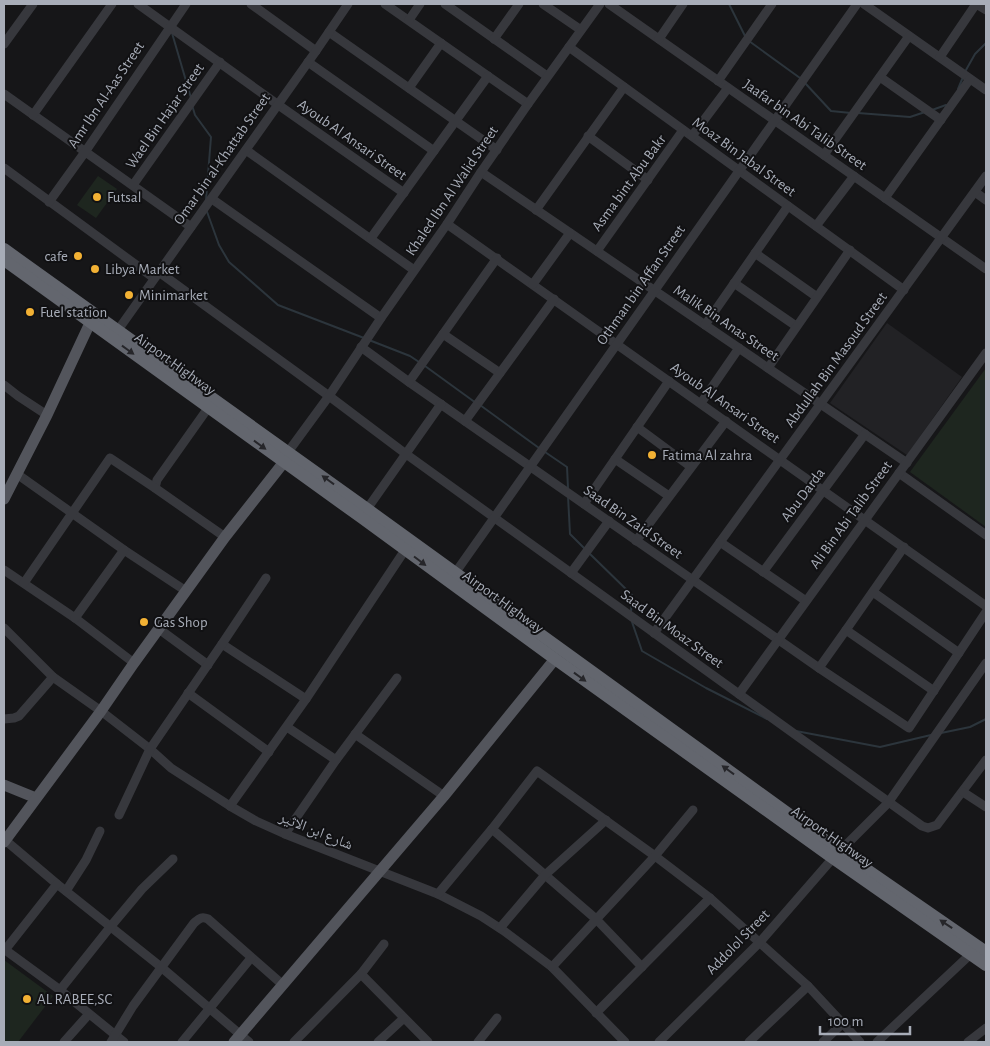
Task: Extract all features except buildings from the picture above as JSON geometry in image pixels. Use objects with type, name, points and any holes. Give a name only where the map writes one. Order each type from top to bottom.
[{"type":"highway","name":"Airport Highway","points":[[4,249],[287,457],[405,550],[452,577],[836,855]]},
{"type":"highway","name":"Airport Highway","points":[[4,260],[90,323],[109,328],[208,408],[367,509],[555,659],[836,855],[978,951],[986,965]]},
{"type":"main road","points":[[4,499],[47,415],[90,323]]},
{"type":"main road","points":[[4,841],[225,537],[287,457]]},
{"type":"main road","points":[[241,1040],[283,985],[444,796],[555,659]]},
{"type":"main road","points":[[4,785],[33,801]]},
{"type":"main road","points":[[4,794],[33,801]]},
{"type":"street","points":[[4,44],[33,4]]},
{"type":"street","points":[[33,115],[112,4]]},
{"type":"street","name":"Ayoub Al Ansari Street","points":[[138,4],[404,193]]},
{"type":"street","name":"Amr Ibn Al-Aas Street","points":[[49,202],[186,4]]},
{"type":"street","points":[[251,4],[316,51]]},
{"type":"street","points":[[262,12],[268,4]]},
{"type":"street","name":"Omar bin al-Khattab Street","points":[[109,328],[157,275],[348,4]]},
{"type":"street","points":[[385,4],[528,104]]},
{"type":"street","points":[[409,20],[420,4]]},
{"type":"street","points":[[445,4],[547,76]]},
{"type":"street","points":[[494,39],[519,4]]},
{"type":"street","points":[[543,4],[581,30]]},
{"type":"street","name":"Khaled Ibn Al Walid Street","points":[[287,457],[547,76],[600,4]]},
{"type":"street","name":"Jaafar bin Abi Talib Street","points":[[609,4],[986,269]]},
{"type":"street","points":[[660,40],[683,4]]},
{"type":"street","points":[[718,81],[772,4]]},
{"type":"street","name":"Othman bin Affan Street","points":[[452,577],[856,4]]},
{"type":"street","points":[[864,4],[986,90]]},
{"type":"street","points":[[940,57],[976,4],[986,10]]},
{"type":"street","points":[[329,32],[497,150]]},
{"type":"street","points":[[824,155],[909,36]]},
{"type":"street","points":[[409,88],[441,43]]},
{"type":"street","name":"Moaz Bin Jabal Street","points":[[568,47],[904,290]]},
{"type":"street","name":"Wael Bin Hajar Street","points":[[132,186],[220,62]]},
{"type":"street","points":[[308,62],[434,151]]},
{"type":"street","points":[[371,238],[488,76]]},
{"type":"street","points":[[880,77],[941,120]]},
{"type":"street","points":[[886,198],[970,79]]},
{"type":"street","points":[[536,210],[624,87]]},
{"type":"street","points":[[692,136],[728,88]]},
{"type":"street","points":[[4,94],[191,227]]},
{"type":"street","name":"Asma bint Abu Bakr","points":[[597,251],[684,130]]},
{"type":"street","points":[[588,136],[648,180]]},
{"type":"street","points":[[246,150],[414,270]]},
{"type":"street","name":"Saad Bin Moaz Street","points":[[4,168],[49,202],[157,275],[329,396],[406,454],[922,826],[928,828],[937,825],[963,792]]},
{"type":"street","name":"Malik Bin Anas Street","points":[[481,172],[907,463]]},
{"type":"street","points":[[816,226],[854,176]]},
{"type":"street","name":"Abdullah Bin Masoud Street","points":[[654,633],[986,176]]},
{"type":"street","points":[[975,192],[986,200]]},
{"type":"street","points":[[212,198],[381,318]]},
{"type":"street","points":[[705,325],[788,206]]},
{"type":"street","name":"Ayoub Al Ansari Street","points":[[447,224],[986,606]]},
{"type":"street","points":[[533,284],[570,232]]},
{"type":"street","points":[[768,368],[850,250]]},
{"type":"street","points":[[755,253],[817,297]]},
{"type":"street","points":[[409,382],[497,258]]},
{"type":"street","points":[[734,283],[796,326]]},
{"type":"street","points":[[465,421],[554,299]]},
{"type":"street","points":[[443,334],[500,373]]},
{"type":"street","name":"Saad Bin Zaid Street","points":[[361,347],[778,640],[909,728],[934,691]]},
{"type":"street","points":[[701,403],[739,348]]},
{"type":"street","name":"Ali Bin Abi Talib Street","points":[[739,694],[986,353]]},
{"type":"street","points":[[584,504],[669,381]]},
{"type":"street","points":[[4,384],[18,396],[47,415]]},
{"type":"street","points":[[367,509],[441,404]]},
{"type":"street","points":[[155,488],[157,480],[208,408]]},
{"type":"street","points":[[636,541],[726,421]]},
{"type":"street","points":[[637,427],[691,467]]},
{"type":"street","name":"Abu Darda","points":[[763,572],[865,434]]},
{"type":"street","points":[[24,583],[110,458],[225,537]]},
{"type":"street","points":[[615,459],[669,496]]},
{"type":"street","points":[[899,473],[986,536]]},
{"type":"street","points":[[17,474],[186,592]]},
{"type":"street","points":[[571,573],[609,522]]},
{"type":"street","points":[[720,542],[806,601]]},
{"type":"street","points":[[819,668],[904,547]]},
{"type":"street","points":[[75,618],[124,550]]},
{"type":"street","points":[[230,806],[287,727],[405,550]]},
{"type":"street","points":[[4,570],[75,618],[134,663]]},
{"type":"street","points":[[119,815],[150,749],[266,578]]},
{"type":"street","points":[[873,592],[959,654]]},
{"type":"street","points":[[846,630],[934,691],[986,612]]},
{"type":"street","name":"شارع ابن الاثير","points":[[4,628],[53,677],[150,749],[172,768],[230,806],[256,821],[285,834],[438,894],[500,928],[552,967],[625,1042]]},
{"type":"street","points":[[158,629],[208,665]]},
{"type":"street","points":[[222,644],[306,699]]},
{"type":"street","name":"Addolol Street","points":[[659,1042],[760,942],[836,855],[888,803],[986,663]]},
{"type":"street","points":[[4,719],[19,716],[53,677]]},
{"type":"street","points":[[285,834],[336,760],[397,678]]},
{"type":"street","points":[[188,693],[269,752]]},
{"type":"street","points":[[287,727],[336,760]]},
{"type":"street","points":[[355,734],[444,796]]},
{"type":"street","points":[[986,760],[963,792],[986,807]]},
{"type":"street","points":[[438,894],[537,771],[710,898],[808,986],[860,1042]]},
{"type":"street","points":[[552,967],[655,856],[693,810]]},
{"type":"street","points":[[500,928],[545,875],[606,820]]},
{"type":"street","points":[[492,829],[596,919],[642,967]]},
{"type":"street","points":[[66,891],[86,860],[100,831]]},
{"type":"street","points":[[4,841],[210,1008],[241,1040]]},
{"type":"street","points":[[60,990],[110,926],[142,889],[172,859]]},
{"type":"street","points":[[57,884],[4,949],[60,990],[89,1014],[113,1039],[124,1042]]},
{"type":"street","points":[[596,1013],[710,898]]},
{"type":"street","points":[[113,1039],[133,1006],[161,967],[194,923],[200,918],[208,919],[283,985]]},
{"type":"street","points":[[294,1042],[361,974],[384,944]]},
{"type":"street","points":[[877,1042],[978,951]]},
{"type":"street","points":[[182,1042],[251,958]]},
{"type":"street","points":[[361,974],[428,1042]]},
{"type":"street","points":[[749,1042],[808,986]]},
{"type":"street","points":[[64,1042],[89,1014]]},
{"type":"street","points":[[378,1042],[404,1018]]},
{"type":"street","points":[[478,1042],[497,1018]]},
{"type":"street","points":[[823,1042],[843,1023]]},
{"type":"street","points":[[968,1042],[986,1028]]},
{"type":"shaded area","name":"Futsal","points":[[98,176],[117,189],[96,218],[77,205]]},
{"type":"shaded area","points":[[887,323],[962,377],[907,455],[830,403]]},
{"type":"shaded area","points":[[986,368],[986,527],[910,472]]},
{"type":"shaded area","name":"AL RABEE,SC","points":[[4,960],[53,996],[18,1042],[4,1042]]},
{"type":"waterway","points":[[729,4],[745,36]]},
{"type":"waterway","points":[[172,33],[191,98]]},
{"type":"waterway","points":[[749,41],[800,78]]},
{"type":"waterway","points":[[966,70],[975,54],[986,43]]},
{"type":"waterway","points":[[958,89],[963,77]]},
{"type":"waterway","points":[[805,83],[831,111],[851,113]]},
{"type":"waterway","points":[[192,105],[195,115],[211,137],[206,200]]},
{"type":"waterway","points":[[932,110],[946,105]]},
{"type":"waterway","points":[[858,113],[910,117],[925,112]]},
{"type":"waterway","points":[[206,209],[219,245],[229,262],[278,305],[364,338]]},
{"type":"waterway","points":[[369,340],[410,356],[419,362]]},
{"type":"waterway","points":[[425,366],[476,403]]},
{"type":"waterway","points":[[480,405],[539,448]]},
{"type":"waterway","points":[[545,452],[567,467],[568,488]]},
{"type":"waterway","points":[[568,496],[570,534],[585,549]]},
{"type":"waterway","points":[[589,553],[632,595],[631,612]]},
{"type":"waterway","points":[[632,622],[642,651],[706,688],[767,719]]},
{"type":"waterway","points":[[941,733],[970,727],[986,719]]},
{"type":"waterway","points":[[796,731],[880,747],[931,735]]},
{"type":"place","name":"Futsal","points":[[97,197]]},
{"type":"place","name":"cafe","points":[[78,256]]},
{"type":"place","name":"Libya Market","points":[[95,269]]},
{"type":"place","name":"Minimarket","points":[[129,295]]},
{"type":"place","name":"Fuel station","points":[[30,312]]},
{"type":"place","name":"Fatima Al zahra","points":[[652,455]]},
{"type":"place","name":"Gas Shop","points":[[144,622]]},
{"type":"place","name":"AL RABEE,SC","points":[[27,999]]}]
